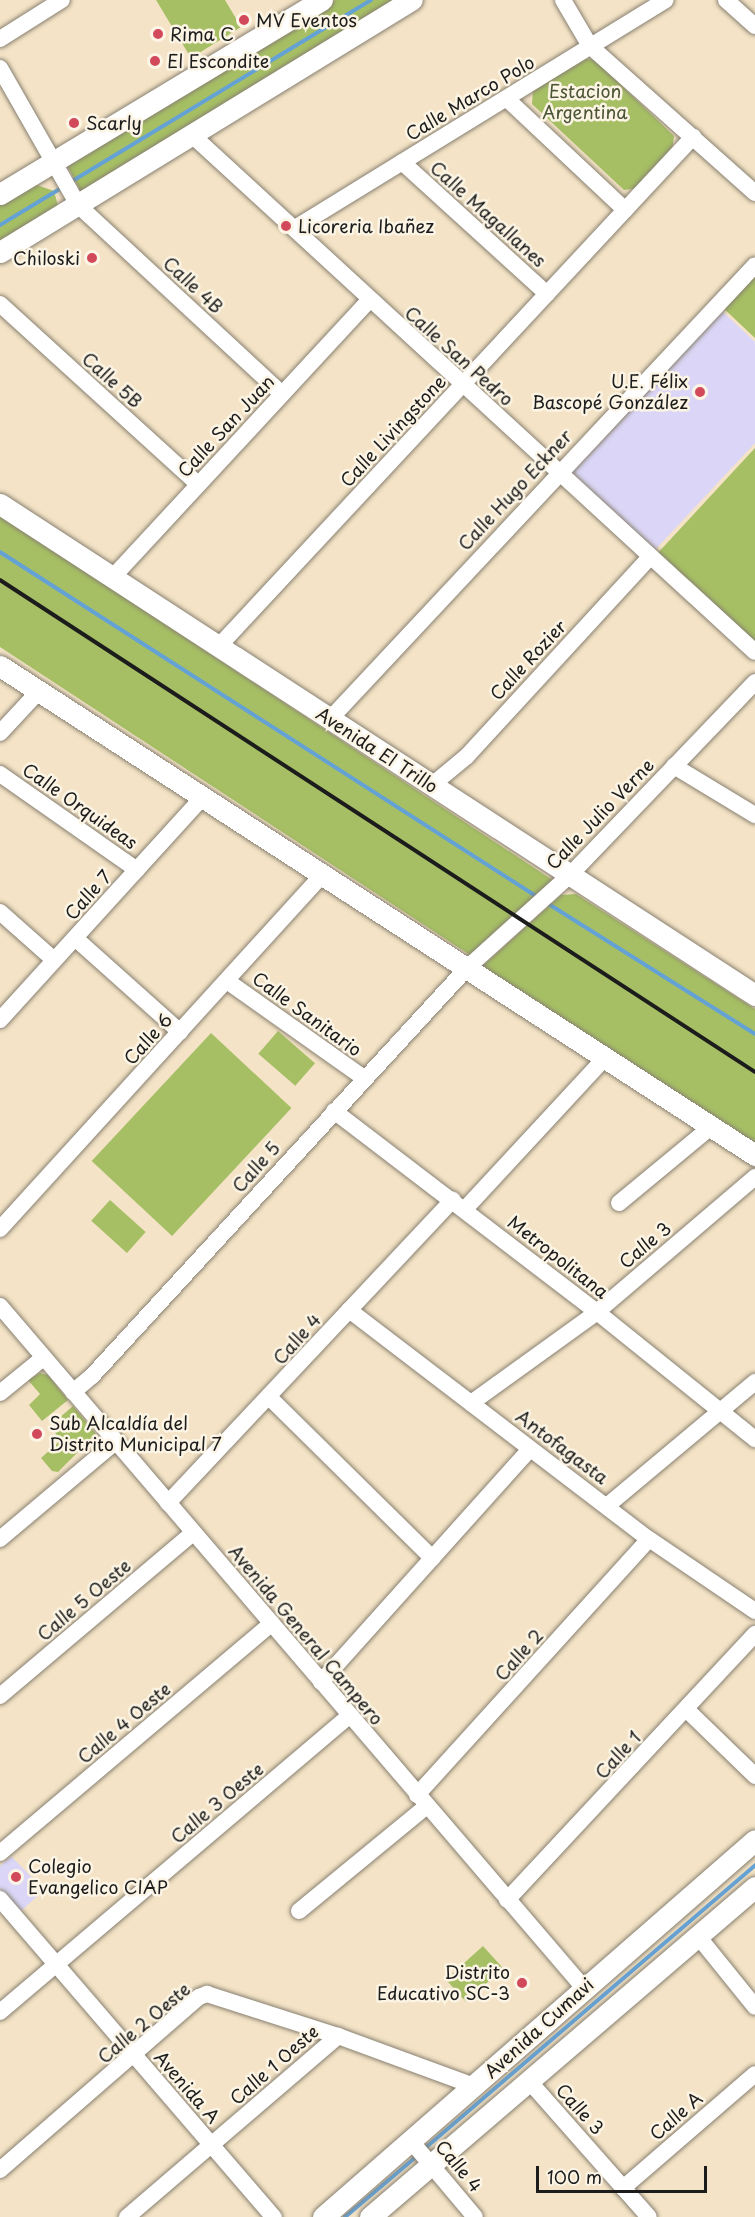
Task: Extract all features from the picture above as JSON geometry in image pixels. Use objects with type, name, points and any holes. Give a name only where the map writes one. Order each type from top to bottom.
[{"type":"main road","points":[[0,194],[57,168],[322,0]]},
{"type":"main road","points":[[0,252],[76,200],[192,135],[412,0]]},
{"type":"main road","name":"Avenida El Trillo","points":[[0,504],[755,995]]},
{"type":"main road","points":[[0,666],[755,1155]]},
{"type":"main road","name":"Avenida Cumavi","points":[[323,2217],[529,2081],[697,1935],[739,1883],[755,1840]]},
{"type":"main road","name":"Avenida Cumavi","points":[[370,2217],[474,2086],[584,1988],[739,1883]]},
{"type":"street","points":[[0,39],[62,0]]},
{"type":"street","points":[[562,0],[590,46],[755,193]]},
{"type":"street","name":"Calle Marco Polo","points":[[295,228],[666,0]]},
{"type":"street","points":[[726,0],[755,26]]},
{"type":"street","name":"Calle 4B","points":[[0,68],[76,200],[282,394]]},
{"type":"street","points":[[507,99],[625,210]]},
{"type":"street","name":"Calle San Pedro","points":[[192,135],[649,558],[755,652]]},
{"type":"street","name":"Calle Livingstone","points":[[219,646],[693,138]]},
{"type":"street","name":"Calle Magallanes","points":[[402,162],[547,294]]},
{"type":"street","name":"Calle Hugo Eckner","points":[[331,718],[558,472],[755,265]]},
{"type":"street","name":"Calle San Juan","points":[[112,578],[369,300]]},
{"type":"street","name":"Calle 5B","points":[[0,304],[198,484]]},
{"type":"street","name":"Calle Rozier","points":[[432,785],[467,756],[649,558]]},
{"type":"street","name":"Calle Julio Verne","points":[[467,968],[569,876],[755,682]]},
{"type":"street","points":[[0,733],[39,691]]},
{"type":"street","points":[[674,766],[755,815]]},
{"type":"street","name":"Calle Orquideas","points":[[0,774],[137,870]]},
{"type":"street","name":"Calle 7","points":[[0,1020],[204,796]]},
{"type":"street","name":"Calle 6","points":[[0,1229],[323,874]]},
{"type":"street","points":[[0,912],[54,960]]},
{"type":"street","points":[[75,938],[180,1032]]},
{"type":"street","name":"Calle 5","points":[[73,1392],[92,1376],[467,968]]},
{"type":"street","name":"Calle Sanitario","points":[[227,981],[364,1078]]},
{"type":"street","name":"Calle 4","points":[[168,1503],[270,1398],[349,1310],[459,1205],[605,1058]]},
{"type":"street","name":"Metropolitana","points":[[334,1111],[597,1311],[755,1439]]},
{"type":"street","points":[[619,1203],[712,1126]]},
{"type":"street","name":"Calle 3","points":[[471,1403],[597,1311],[755,1178]]},
{"type":"street","name":"Avenida General Campero","points":[[0,1306],[114,1443],[273,1623],[349,1716],[584,1988]]},
{"type":"street","name":"Antofagasta","points":[[349,1310],[530,1449],[608,1505],[649,1539],[754,1608]]},
{"type":"street","points":[[0,1393],[43,1358]]},
{"type":"street","points":[[608,1505],[755,1382]]},
{"type":"street","points":[[270,1398],[432,1558]]},
{"type":"street","points":[[0,1539],[114,1443]]},
{"type":"street","points":[[321,1682],[530,1449]]},
{"type":"street","name":"Calle 5 Oeste","points":[[0,1696],[193,1533]]},
{"type":"street","name":"Calle 2","points":[[299,1911],[422,1801],[649,1539]]},
{"type":"street","name":"Calle 4 Oeste","points":[[0,1853],[273,1623]]},
{"type":"street","name":"Calle 1","points":[[507,1900],[687,1710],[755,1634]]},
{"type":"street","points":[[687,1710],[755,1776]]},
{"type":"street","name":"Calle 3 Oeste","points":[[0,2012],[349,1716]]},
{"type":"street","name":"Avenida A","points":[[0,1899],[274,2217]]},
{"type":"street","points":[[697,1935],[755,2007]]},
{"type":"street","name":"Calle 2 Oeste","points":[[0,2170],[134,2056],[199,1997],[207,1994],[338,2036],[474,2086]]},
{"type":"street","name":"Calle 1 Oeste","points":[[127,2217],[338,2036]]},
{"type":"street","name":"Calle A","points":[[624,2188],[755,2074]]},
{"type":"street","name":"Calle 3","points":[[529,2081],[649,2217]]},
{"type":"street","name":"Calle 4","points":[[422,2153],[475,2217]]},
{"type":"shaded area","name":"U.E. Félix Bascopé González","points":[[721,310],[755,342],[755,443],[654,551],[570,473]]},
{"type":"shaded area","name":"Colegio Evangelico CIAP","points":[[11,1856],[44,1890],[21,1911],[0,1889],[0,1866]]},
{"type":"green space","points":[[156,0],[225,0],[241,27],[191,58]]},
{"type":"green space","points":[[335,0],[402,0],[83,196],[68,167],[73,159]]},
{"type":"green space","name":"Estacion Argentina","points":[[586,59],[595,60],[674,136],[672,151],[638,188],[624,190],[532,104],[533,90]]},
{"type":"green space","points":[[31,183],[54,191],[58,206],[0,242],[0,201]]},
{"type":"green space","points":[[755,268],[755,338],[719,304]]},
{"type":"green space","points":[[755,448],[755,647],[656,555]]},
{"type":"green space","points":[[0,515],[554,881],[470,955],[0,647]]},
{"type":"green space","points":[[576,894],[755,1009],[755,1151],[479,969],[561,895]]},
{"type":"green space","points":[[278,1031],[315,1063],[295,1086],[258,1054]]},
{"type":"green space","points":[[211,1033],[291,1108],[172,1236],[92,1161]]},
{"type":"green space","points":[[110,1200],[146,1232],[127,1253],[91,1221]]},
{"type":"green space","points":[[40,1373],[48,1375],[68,1400],[42,1421],[29,1405],[40,1394],[28,1380]]},
{"type":"green space","points":[[73,1406],[96,1434],[58,1472],[52,1471],[41,1458],[60,1441],[51,1425]]},
{"type":"green space","points":[[483,1946],[503,1968],[466,2002],[446,1979]]},
{"type":"waterway","points":[[69,183],[371,0]]},
{"type":"waterway","points":[[0,225],[63,187]]},
{"type":"waterway","points":[[0,552],[539,898]]},
{"type":"waterway","points":[[547,903],[755,1034]]},
{"type":"waterway","points":[[423,2150],[755,1865]]},
{"type":"waterway","points":[[345,2217],[418,2155]]},
{"type":"railway","points":[[0,580],[755,1072]]},
{"type":"place","name":"MV Eventos","points":[[244,20]]},
{"type":"place","name":"Rima C","points":[[158,34]]},
{"type":"place","name":"El Escondite","points":[[155,61]]},
{"type":"place","name":"Scarly","points":[[74,123]]},
{"type":"place","name":"Licoreria Ibañez","points":[[286,226]]},
{"type":"place","name":"Chiloski","points":[[92,258]]},
{"type":"place","name":"U.E. Félix Bascopé González","points":[[700,392]]},
{"type":"place","name":"Sub Alcaldía del Distrito Municipal 7","points":[[37,1434]]},
{"type":"place","name":"Colegio Evangelico CIAP","points":[[16,1877]]},
{"type":"place","name":"Distrito Educativo SC-3","points":[[522,1983]]}]
